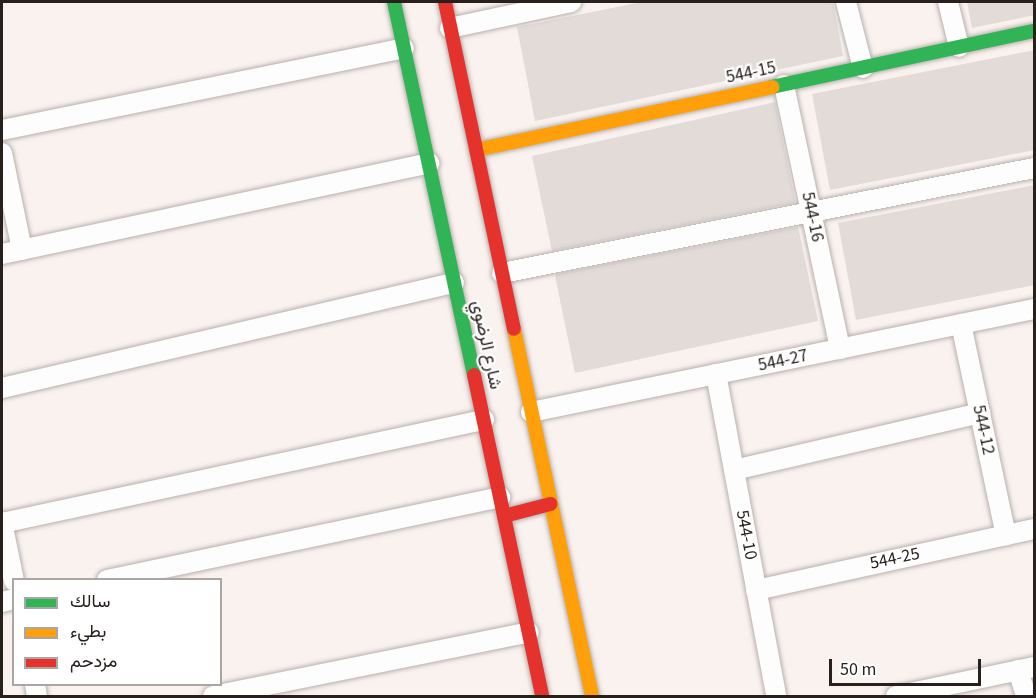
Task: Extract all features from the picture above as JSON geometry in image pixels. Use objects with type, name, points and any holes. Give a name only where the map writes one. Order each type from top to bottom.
[{"type":"street","name":"شارع الرضوي","points":[[394,2],[542,696]]},
{"type":"street","name":"شارع الرضوي","points":[[444,2],[592,696]]},
{"type":"street","points":[[450,28],[571,2]]},
{"type":"street","points":[[846,2],[863,68]]},
{"type":"street","points":[[948,2],[959,47]]},
{"type":"street","name":"544-15","points":[[476,150],[1035,31]]},
{"type":"street","points":[[2,130],[404,48]]},
{"type":"street","name":"544-16","points":[[784,85],[840,349]]},
{"type":"street","points":[[2,153],[22,250]]},
{"type":"street","points":[[2,254],[429,163]]},
{"type":"street","points":[[502,273],[1035,168]]},
{"type":"street","points":[[2,388],[454,283]]},
{"type":"street","name":"544-27","points":[[531,412],[1035,309]]},
{"type":"street","name":"544-12","points":[[961,324],[1006,535]]},
{"type":"street","name":"544-10","points":[[716,374],[776,696]]},
{"type":"street","points":[[734,470],[980,413]]},
{"type":"street","points":[[13,578],[2,522],[484,420]]},
{"type":"street","points":[[112,578],[502,507],[550,504]]},
{"type":"street","name":"544-25","points":[[756,590],[1035,529]]},
{"type":"street","points":[[213,696],[529,632]]},
{"type":"street","points":[[896,696],[1026,668],[1026,696]]},
{"type":"building","points":[[642,2],[833,2],[843,56],[535,121],[517,27]]},
{"type":"building","points":[[967,2],[1035,2],[1035,15],[972,28]]},
{"type":"building","points":[[1035,50],[1035,150],[830,190],[812,94]]},
{"type":"building","points":[[775,102],[794,203],[552,251],[532,156]]},
{"type":"building","points":[[1035,185],[1035,285],[856,320],[838,223]]},
{"type":"building","points":[[798,227],[818,321],[575,373],[555,276],[557,274]]},
{"type":"traffic: fast","points":[[394,2],[474,375]]},
{"type":"traffic: fast","points":[[772,87],[1034,31]]},
{"type":"traffic: slow","points":[[476,150],[772,87]]},
{"type":"traffic: slow","points":[[514,329],[592,696]]},
{"type":"traffic: jam","points":[[445,2],[514,329]]},
{"type":"traffic: jam","points":[[474,375],[542,696]]},
{"type":"traffic: jam","points":[[504,516],[550,504]]}]
